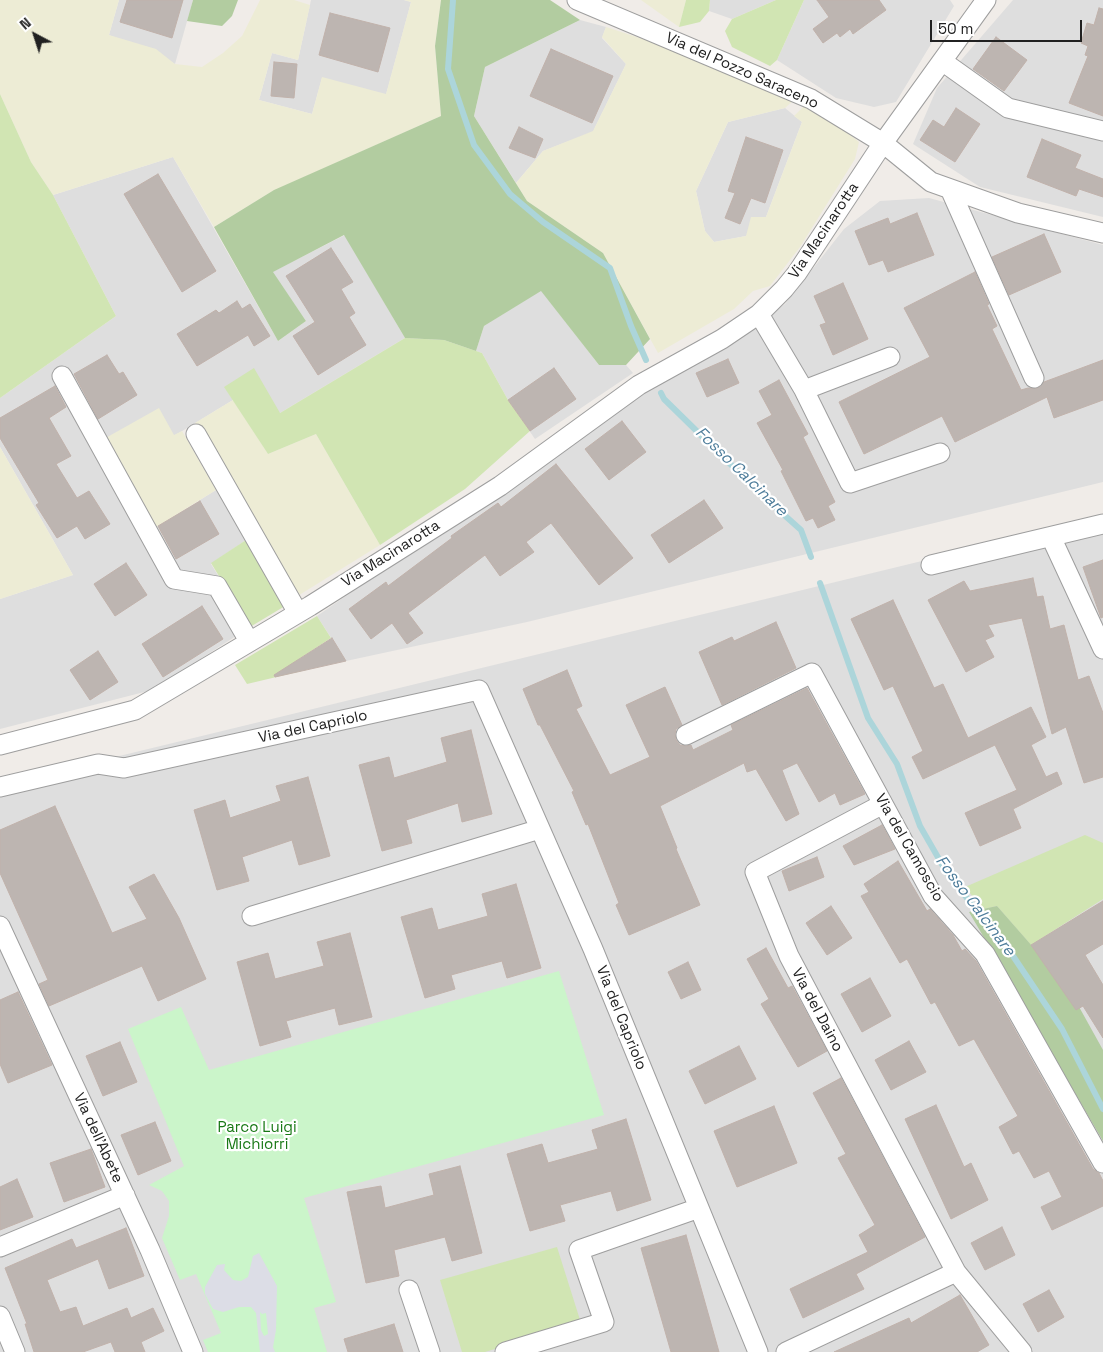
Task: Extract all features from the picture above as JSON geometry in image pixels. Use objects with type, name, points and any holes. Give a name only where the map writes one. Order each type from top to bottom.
[{"type":"street","name":"Via del Pozzo Saraceno","points":[[577,0],[811,99],[883,143],[931,182],[1018,213],[1103,233]]},
{"type":"street","name":"Via Macinarotta","points":[[0,745],[135,710],[298,613],[500,486],[639,385],[722,339],[759,314],[797,273],[883,143],[986,0]]},
{"type":"street","points":[[942,61],[1008,108],[1103,131]]},
{"type":"street","points":[[950,189],[1034,378]]},
{"type":"street","points":[[759,314],[804,390],[850,483],[940,453]]},
{"type":"street","points":[[804,390],[890,357]]},
{"type":"street","points":[[62,376],[174,579],[217,586],[249,641]]},
{"type":"street","points":[[196,434],[298,613]]},
{"type":"street","points":[[931,565],[1103,524]]},
{"type":"street","points":[[1052,537],[1103,649]]},
{"type":"street","name":"Via del Camoscio","points":[[686,735],[812,673],[933,896],[985,954],[1103,1163]]},
{"type":"street","name":"Via del Capriolo","points":[[0,787],[98,764],[124,768],[479,690],[593,949],[758,1352]]},
{"type":"street","name":"Via del Daino","points":[[883,804],[755,872],[788,956],[956,1272],[1022,1352]]},
{"type":"street","points":[[252,916],[540,829]]},
{"type":"street","name":"Via dell'Abete","points":[[0,926],[125,1195],[193,1352]]},
{"type":"street","points":[[0,1247],[125,1195]]},
{"type":"street","points":[[506,1352],[604,1322],[579,1250],[699,1208]]},
{"type":"street","points":[[786,1352],[956,1272]]},
{"type":"street","points":[[409,1290],[430,1352]]},
{"type":"street","points":[[0,1316],[15,1352]]},
{"type":"shaded area","points":[[119,0],[193,0],[175,64],[109,35]]},
{"type":"shaded area","points":[[311,0],[404,0],[411,2],[386,95],[322,78],[312,114],[259,100],[272,53],[298,60]]},
{"type":"shaded area","points":[[710,0],[776,0],[732,19],[709,11]]},
{"type":"shaded area","points":[[804,0],[950,0],[954,6],[896,102],[874,107],[836,98],[777,60]]},
{"type":"shaded area","points":[[1013,0],[1103,0],[1103,217],[980,187],[913,144],[937,88]]},
{"type":"shaded area","points":[[580,20],[606,27],[602,38],[626,64],[593,132],[543,151],[516,183],[474,116],[485,67]]},
{"type":"shaded area","points":[[785,108],[802,122],[766,217],[746,236],[714,242],[705,231],[696,191],[728,122]]},
{"type":"shaded area","points":[[173,157],[278,341],[306,321],[272,272],[345,235],[405,338],[280,413],[225,387],[233,400],[174,436],[153,529],[216,490],[246,540],[211,564],[250,627],[152,690],[0,729],[0,599],[73,575],[0,447],[0,398],[116,316],[53,195]]},
{"type":"shaded area","points":[[929,198],[1103,245],[1103,482],[527,622],[346,661],[317,616],[624,403],[744,333],[785,304],[844,229],[880,201]]},
{"type":"shaded area","points":[[541,290],[599,365],[626,365],[633,373],[535,439],[508,400],[482,353],[476,351],[484,326]]},
{"type":"shaded area","points":[[1103,517],[1103,1352],[0,1352],[0,785]]},
{"type":"shaded area","points":[[259,1253],[277,1286],[276,1330],[273,1347],[275,1352],[260,1352],[256,1313],[251,1307],[239,1307],[223,1312],[213,1309],[205,1294],[205,1287],[217,1265],[225,1264],[224,1270],[233,1280],[241,1281],[248,1277],[253,1256]],"holes":[[[260,1312],[262,1314],[266,1313],[268,1334],[264,1336],[261,1330]]]},
{"type":"green space","points":[[0,0],[119,0],[109,35],[156,49],[175,64],[202,67],[223,53],[242,36],[260,0],[294,0],[310,5],[298,60],[272,53],[259,100],[312,114],[322,77],[386,94],[411,2],[404,0],[441,0],[435,46],[441,116],[271,192],[214,227],[173,157],[53,195],[31,162],[0,94]]},
{"type":"green space","points":[[193,0],[238,0],[232,16],[222,26],[187,21]]},
{"type":"green space","points":[[441,0],[550,0],[580,20],[485,67],[474,116],[527,201],[603,253],[650,339],[626,365],[599,365],[541,291],[484,326],[476,351],[444,340],[405,338],[344,235],[273,272],[306,321],[278,341],[214,227],[274,190],[441,116],[435,46]]},
{"type":"green space","points":[[641,0],[686,0],[679,27]]},
{"type":"green space","points":[[686,0],[710,0],[709,11],[700,22],[679,27]]},
{"type":"green space","points":[[776,0],[804,0],[777,60],[770,66],[732,47],[725,31],[732,19]]},
{"type":"green space","points":[[606,27],[689,54],[795,99],[785,108],[728,122],[696,191],[705,231],[714,242],[746,236],[751,217],[766,217],[802,122],[794,116],[811,99],[828,117],[859,142],[855,159],[800,247],[770,286],[753,291],[734,309],[658,353],[603,253],[527,201],[516,183],[543,151],[593,131],[626,64],[602,37]]},
{"type":"green space","points":[[0,94],[31,162],[53,195],[116,316],[0,398]]},
{"type":"green space","points":[[405,338],[444,340],[482,353],[508,400],[530,431],[465,489],[380,545],[316,434],[268,454],[224,387],[254,368],[280,413]]},
{"type":"green space","points":[[233,400],[268,454],[316,434],[380,545],[296,597],[195,423]]},
{"type":"green space","points":[[159,408],[174,435],[182,431],[216,490],[153,529],[102,440]]},
{"type":"green space","points":[[0,447],[73,575],[0,599]]},
{"type":"green space","points":[[246,540],[285,606],[250,627],[211,563]]},
{"type":"green space","points":[[317,616],[331,638],[299,659],[306,670],[247,684],[235,665]]},
{"type":"green space","points":[[1085,835],[1103,843],[1103,899],[1031,945],[997,906],[983,909],[965,887]]},
{"type":"green space","points":[[997,906],[1068,987],[1103,1050],[1103,1141],[969,912]]},
{"type":"green space","name":"Parco Luigi Michiorri","points":[[559,971],[604,1115],[304,1198],[336,1302],[314,1308],[327,1352],[208,1352],[203,1340],[221,1333],[196,1274],[180,1280],[162,1238],[169,1216],[169,1201],[162,1191],[149,1185],[184,1166],[128,1029],[181,1007],[209,1070]]},
{"type":"green space","points":[[557,1247],[581,1323],[485,1352],[462,1352],[440,1280]]},
{"type":"building","points":[[127,0],[183,0],[172,38],[120,22]]},
{"type":"building","points":[[817,0],[879,0],[886,10],[853,34],[850,29],[840,37],[837,33],[823,43],[813,29],[829,17]]},
{"type":"building","points":[[1099,8],[1103,9],[1103,116],[1069,103],[1088,56],[1085,55],[1088,46],[1081,43],[1087,23],[1094,25]]},
{"type":"building","points":[[330,13],[390,28],[378,72],[319,55]]},
{"type":"building","points":[[996,37],[1027,60],[1004,91],[973,69]]},
{"type":"building","points":[[551,49],[613,76],[592,123],[530,96]]},
{"type":"building","points":[[274,62],[297,64],[294,98],[271,96]]},
{"type":"building","points":[[956,108],[980,124],[955,162],[920,140],[933,120],[944,127]]},
{"type":"building","points":[[519,127],[543,139],[535,158],[509,148]]},
{"type":"building","points":[[746,137],[783,150],[765,203],[751,198],[740,224],[725,218],[735,193],[728,191]]},
{"type":"building","points":[[1042,139],[1081,155],[1075,168],[1103,179],[1103,197],[1079,189],[1076,196],[1027,177]]},
{"type":"building","points":[[158,174],[216,271],[182,292],[124,194]]},
{"type":"building","points":[[917,213],[934,255],[888,272],[883,260],[869,265],[855,231],[888,218],[890,224]]},
{"type":"building","points":[[1044,234],[1061,272],[1009,295],[992,257]]},
{"type":"building","points":[[331,248],[353,282],[341,289],[355,313],[349,317],[366,345],[318,375],[293,336],[315,322],[286,276]]},
{"type":"building","points":[[975,272],[997,326],[992,329],[1021,390],[1038,388],[1044,382],[1103,360],[1103,400],[1054,418],[1047,397],[955,442],[942,416],[864,454],[839,402],[930,357],[904,308]]},
{"type":"building","points":[[843,283],[868,339],[833,355],[820,325],[826,323],[814,296]]},
{"type":"building","points":[[237,301],[242,309],[250,304],[270,336],[254,346],[248,335],[197,366],[177,334],[216,310],[219,313]]},
{"type":"building","points":[[107,355],[119,374],[123,372],[137,395],[98,419],[74,374]]},
{"type":"building","points":[[728,359],[739,383],[707,397],[696,373]]},
{"type":"building","points":[[554,368],[576,399],[530,431],[508,400]]},
{"type":"building","points":[[779,380],[808,434],[803,437],[835,502],[828,506],[835,520],[818,528],[813,518],[806,521],[781,471],[783,470],[757,423],[772,415],[759,391]]},
{"type":"building","points":[[55,386],[66,407],[49,418],[71,456],[56,464],[77,498],[89,491],[110,524],[85,539],[77,526],[57,538],[36,505],[39,503],[0,438],[0,418]]},
{"type":"building","points":[[622,421],[646,452],[609,480],[585,449]]},
{"type":"building","points":[[556,464],[633,558],[599,585],[551,523],[526,542],[534,552],[500,576],[485,555],[408,613],[423,633],[407,644],[392,623],[371,639],[349,609],[386,582],[388,586],[452,538],[451,536],[498,503],[501,507]]},
{"type":"building","points":[[704,500],[723,528],[669,563],[651,535]]},
{"type":"building","points":[[200,501],[219,534],[176,559],[158,526]]},
{"type":"building","points":[[1103,560],[1103,617],[1101,618],[1083,567]]},
{"type":"building","points":[[126,563],[147,595],[115,616],[94,584]]},
{"type":"building","points":[[1033,578],[1037,597],[1043,596],[1050,629],[1064,625],[1078,680],[1089,676],[1103,713],[1103,777],[1084,783],[1066,727],[1052,734],[1022,618],[988,625],[994,636],[985,640],[994,657],[966,672],[928,600],[964,581],[970,591]]},
{"type":"building","points":[[893,600],[934,688],[943,684],[968,738],[1031,707],[1046,737],[1031,745],[1046,777],[1057,772],[1062,784],[1013,809],[1021,828],[980,846],[965,813],[1017,790],[995,745],[923,779],[912,757],[923,751],[893,686],[884,690],[851,619]]},
{"type":"building","points":[[202,606],[223,639],[163,677],[142,644]]},
{"type":"building","points":[[776,622],[796,668],[722,705],[699,652],[732,637],[734,641]]},
{"type":"building","points":[[332,638],[346,661],[275,677],[274,675]]},
{"type":"building","points":[[98,651],[118,682],[90,700],[70,670]]},
{"type":"building","points":[[567,670],[582,706],[576,709],[610,775],[650,757],[626,705],[665,687],[682,725],[676,729],[676,740],[680,745],[691,745],[693,750],[733,730],[731,725],[807,688],[865,794],[840,805],[835,793],[819,802],[797,763],[782,770],[799,814],[786,821],[756,769],[747,772],[744,763],[660,806],[700,905],[629,935],[616,905],[619,903],[588,824],[586,825],[572,792],[574,791],[540,725],[538,725],[523,689]]},
{"type":"building","points":[[471,730],[492,814],[462,822],[458,803],[406,820],[412,843],[382,851],[359,765],[389,757],[394,778],[447,762],[441,738]]},
{"type":"building","points":[[308,777],[330,856],[299,865],[292,840],[242,857],[249,881],[217,890],[194,810],[225,800],[230,818],[281,801],[276,786]]},
{"type":"building","points":[[55,806],[112,933],[147,919],[129,887],[154,874],[179,918],[206,979],[158,1001],[142,966],[49,1006],[39,984],[48,980],[0,873],[0,830]]},
{"type":"building","points":[[882,825],[895,849],[854,865],[843,846]]},
{"type":"building","points":[[817,857],[824,877],[789,891],[782,871]]},
{"type":"building","points":[[898,861],[927,911],[930,909],[953,935],[962,951],[965,949],[976,961],[1093,1169],[1099,1173],[1103,1181],[1103,1206],[1052,1230],[1041,1207],[1062,1197],[1049,1171],[1034,1178],[1019,1151],[1013,1154],[999,1127],[1018,1116],[974,1039],[959,1046],[935,1002],[931,1004],[907,959],[900,963],[861,896],[869,892],[864,884]]},
{"type":"building","points":[[516,884],[541,968],[507,978],[502,961],[451,975],[455,989],[425,998],[401,917],[432,908],[438,930],[488,916],[482,894]]},
{"type":"building","points":[[1103,901],[1103,944],[1085,955],[1103,985],[1103,1038],[1083,1006],[1076,1010],[1031,945]]},
{"type":"building","points":[[831,906],[852,938],[827,955],[806,923]]},
{"type":"building","points":[[350,933],[372,1017],[339,1025],[335,1008],[286,1021],[291,1037],[260,1046],[237,962],[268,953],[275,979],[324,966],[317,942]]},
{"type":"building","points":[[766,948],[788,988],[792,986],[827,1051],[798,1067],[761,1004],[769,999],[747,959]]},
{"type":"building","points":[[688,962],[701,990],[681,999],[668,972]]},
{"type":"building","points":[[870,978],[891,1016],[862,1032],[841,994]]},
{"type":"building","points":[[18,992],[52,1065],[8,1083],[0,1064],[0,1000]]},
{"type":"building","points":[[909,1041],[926,1072],[891,1090],[875,1060]]},
{"type":"building","points":[[120,1042],[137,1082],[103,1096],[86,1056]]},
{"type":"building","points":[[739,1046],[756,1079],[705,1104],[689,1071]]},
{"type":"building","points":[[841,1078],[925,1237],[856,1274],[864,1289],[803,1318],[790,1289],[868,1252],[859,1235],[875,1225],[838,1158],[846,1154],[813,1093]]},
{"type":"building","points":[[936,1105],[964,1167],[971,1163],[988,1200],[951,1219],[905,1119]]},
{"type":"building","points":[[774,1106],[797,1163],[737,1187],[714,1131]]},
{"type":"building","points":[[626,1119],[651,1200],[617,1211],[611,1191],[560,1205],[565,1221],[530,1231],[507,1154],[542,1144],[548,1163],[598,1149],[592,1130]]},
{"type":"building","points":[[155,1122],[171,1161],[138,1175],[121,1135]]},
{"type":"building","points":[[91,1149],[105,1187],[64,1202],[50,1163]]},
{"type":"building","points":[[460,1166],[482,1253],[452,1261],[445,1237],[394,1250],[399,1276],[366,1283],[347,1192],[381,1186],[385,1208],[434,1195],[429,1174]]},
{"type":"building","points":[[17,1179],[33,1217],[0,1230],[0,1187]]},
{"type":"building","points":[[1002,1227],[1015,1255],[985,1270],[971,1243]]},
{"type":"building","points":[[126,1228],[144,1276],[109,1289],[98,1259],[47,1280],[60,1312],[76,1307],[83,1326],[127,1308],[131,1318],[153,1308],[164,1331],[141,1342],[145,1352],[115,1352],[111,1342],[83,1352],[34,1352],[25,1324],[27,1324],[5,1268],[72,1239],[76,1248]]},
{"type":"building","points":[[686,1235],[719,1352],[671,1352],[641,1248]]},
{"type":"building","points":[[1049,1290],[1064,1317],[1038,1332],[1023,1304]]},
{"type":"building","points":[[960,1295],[989,1345],[977,1352],[834,1352],[909,1318],[911,1323]]},
{"type":"building","points":[[394,1324],[403,1352],[348,1352],[344,1339]]},
{"type":"waterway","name":"Fosso Calcinare","points":[[453,0],[448,69],[474,145],[510,194],[543,222],[610,268],[631,326],[646,360]]},
{"type":"waterway","name":"Fosso Calcinare","points":[[661,393],[664,399],[763,496],[801,530],[811,557]]},
{"type":"waterway","name":"Fosso Calcinare","points":[[820,583],[868,718],[897,764],[920,826],[947,873],[1013,956],[1062,1029],[1103,1109]]}]
